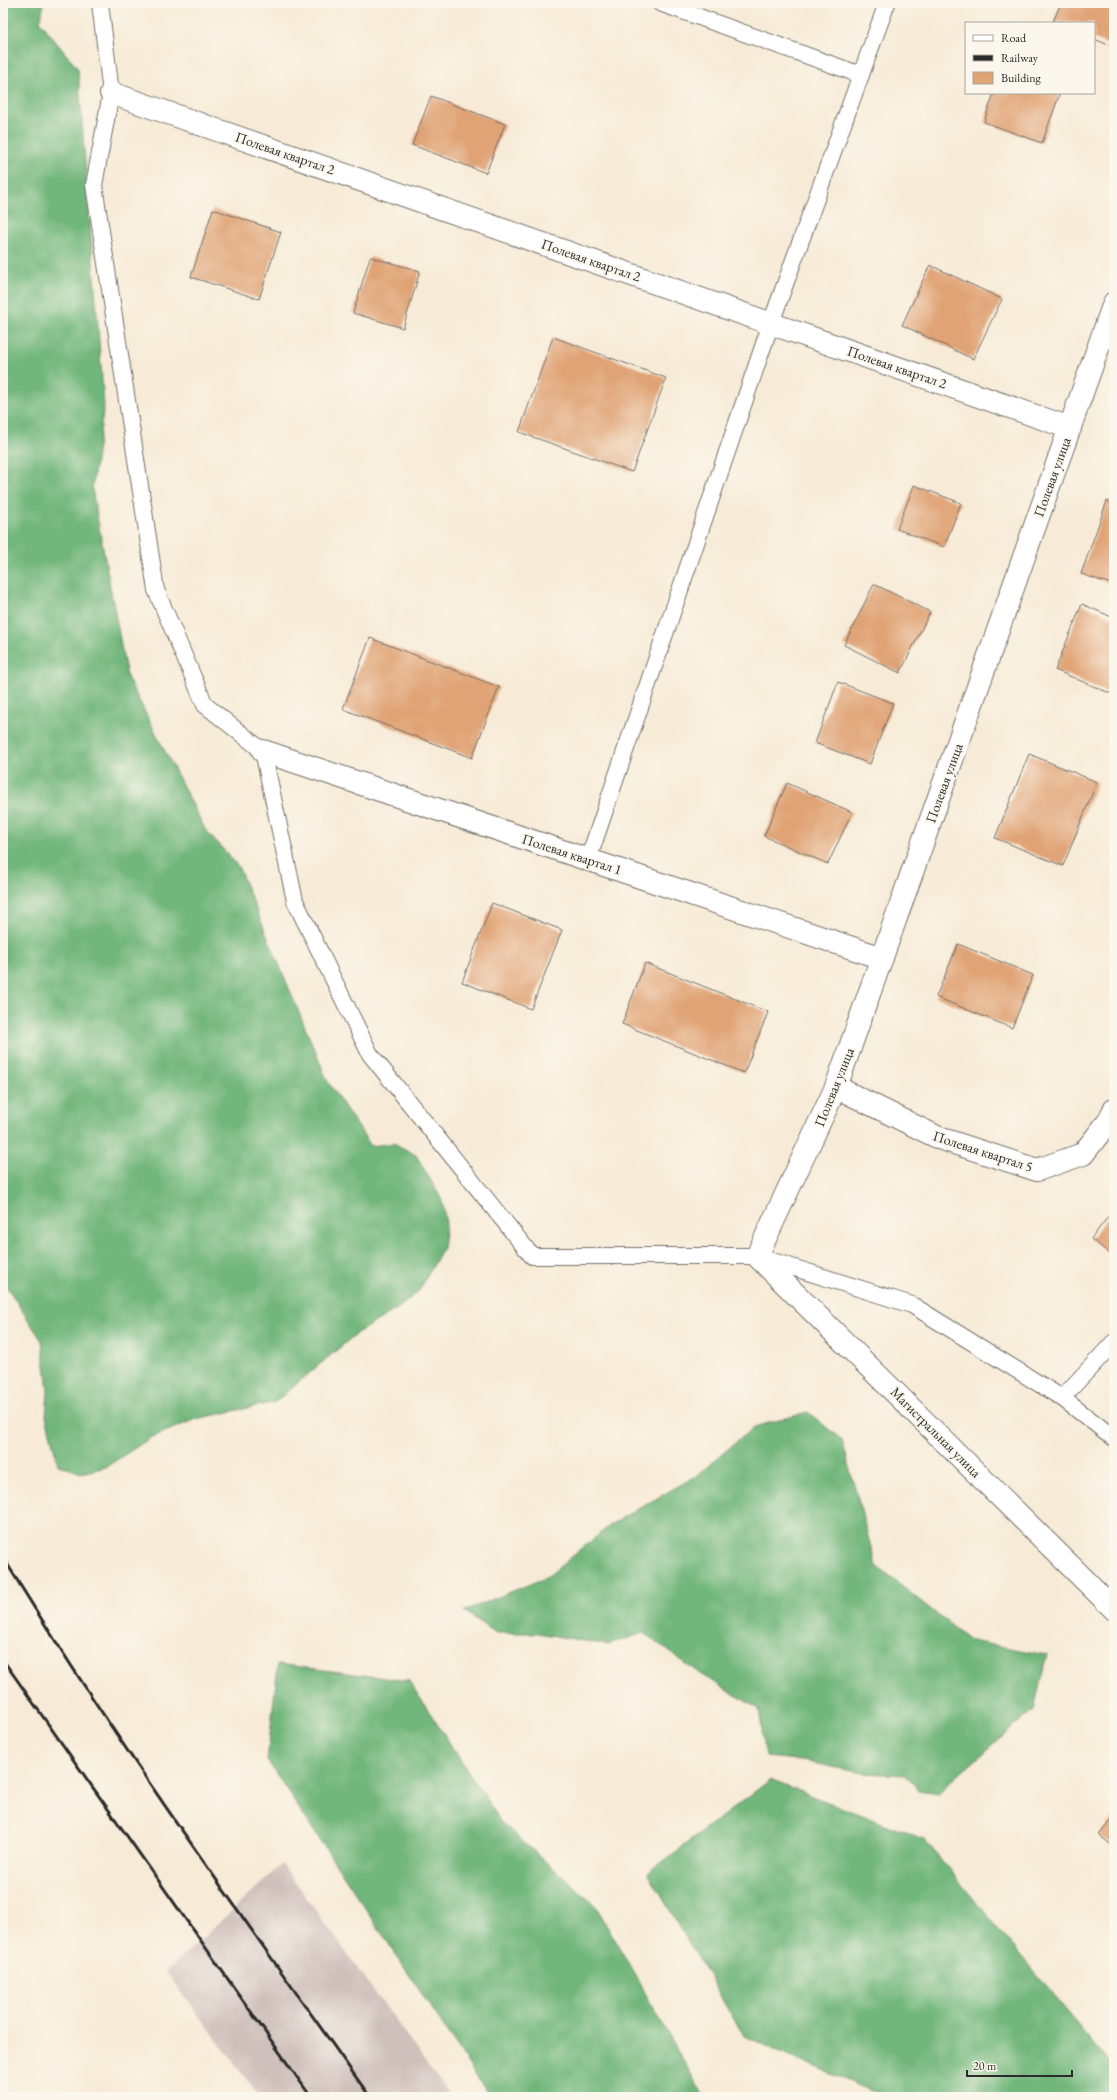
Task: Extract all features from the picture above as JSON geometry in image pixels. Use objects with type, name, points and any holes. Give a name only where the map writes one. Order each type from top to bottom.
[{"type":"street","name":"Полевая квартал 2","points":[[112,92],[1070,428]]},
{"type":"street","name":"Полевая улица","points":[[757,1256],[836,1087],[1114,303]]},
{"type":"street","name":"Полевая квартал 1","points":[[263,751],[882,958]]},
{"type":"street","name":"Полевая квартал 5","points":[[836,1087],[939,1138],[1037,1170],[1083,1154],[1108,1122],[1114,1110]]},
{"type":"street","name":"Магистральная улица","points":[[757,1256],[1114,1609]]},
{"type":"lane","points":[[100,3],[112,92],[94,185],[156,590],[205,705],[263,751],[295,900],[370,1054],[532,1256],[757,1256],[912,1305],[1062,1398],[1114,1438]]},
{"type":"lane","points":[[660,3],[861,75]]},
{"type":"lane","points":[[588,860],[771,323],[887,3]]},
{"type":"lane","points":[[1062,1398],[1114,1342]]},
{"type":"shaded area","points":[[282,1864],[451,2097],[260,2097],[166,1972]]},
{"type":"green space","points":[[3,3],[44,3],[40,22],[78,69],[104,405],[92,489],[127,677],[205,829],[238,866],[328,1082],[371,1146],[394,1143],[416,1155],[442,1200],[446,1223],[443,1248],[419,1291],[400,1307],[357,1333],[275,1402],[196,1419],[150,1438],[106,1467],[81,1473],[58,1465],[46,1416],[48,1391],[42,1341],[3,1281]]},
{"type":"green space","points":[[808,1412],[842,1440],[876,1566],[971,1641],[1047,1655],[1034,1709],[938,1793],[919,1790],[905,1775],[863,1773],[797,1760],[766,1757],[759,1709],[700,1674],[644,1633],[608,1645],[538,1633],[496,1633],[464,1611],[547,1577],[613,1523],[696,1476],[754,1427]]},
{"type":"green space","points":[[278,1664],[409,1681],[502,1823],[596,1906],[704,2097],[490,2097],[267,1760]]},
{"type":"green space","points":[[770,1780],[924,1839],[1114,2068],[1114,2097],[885,2097],[744,2036],[648,1873]]},
{"type":"building","points":[[1061,3],[1114,3],[1114,47],[1095,39],[1095,22],[1053,22]]},
{"type":"building","points":[[994,94],[1060,94],[1042,143],[984,122]]},
{"type":"building","points":[[431,96],[505,124],[486,173],[412,145]]},
{"type":"building","points":[[213,209],[281,232],[259,299],[191,277]]},
{"type":"building","points":[[370,257],[420,271],[403,328],[353,313]]},
{"type":"building","points":[[930,265],[1002,299],[973,359],[902,325]]},
{"type":"building","points":[[553,337],[666,378],[632,472],[519,432]]},
{"type":"building","points":[[914,485],[961,503],[944,547],[897,529]]},
{"type":"building","points":[[1107,501],[1114,504],[1114,585],[1081,574]]},
{"type":"building","points":[[874,584],[930,612],[900,673],[844,645]]},
{"type":"building","points":[[1082,604],[1114,618],[1114,688],[1112,694],[1055,670]]},
{"type":"building","points":[[370,638],[499,687],[472,758],[343,709]]},
{"type":"building","points":[[838,682],[893,703],[870,764],[815,743]]},
{"type":"building","points":[[1029,754],[1097,782],[1063,866],[995,838]]},
{"type":"building","points":[[787,783],[852,812],[828,864],[764,836]]},
{"type":"building","points":[[492,903],[562,930],[531,1009],[462,982]]},
{"type":"building","points":[[958,944],[1033,975],[1012,1028],[936,997]]},
{"type":"building","points":[[645,963],[768,1012],[744,1073],[622,1024]]},
{"type":"building","points":[[1114,1209],[1114,1257],[1091,1239]]},
{"type":"building","points":[[1114,1816],[1114,1847],[1099,1835]]},
{"type":"railway","points":[[3,1557],[90,1695],[136,1763],[228,1897],[370,2097]]},
{"type":"railway","points":[[3,1660],[311,2097]]}]
